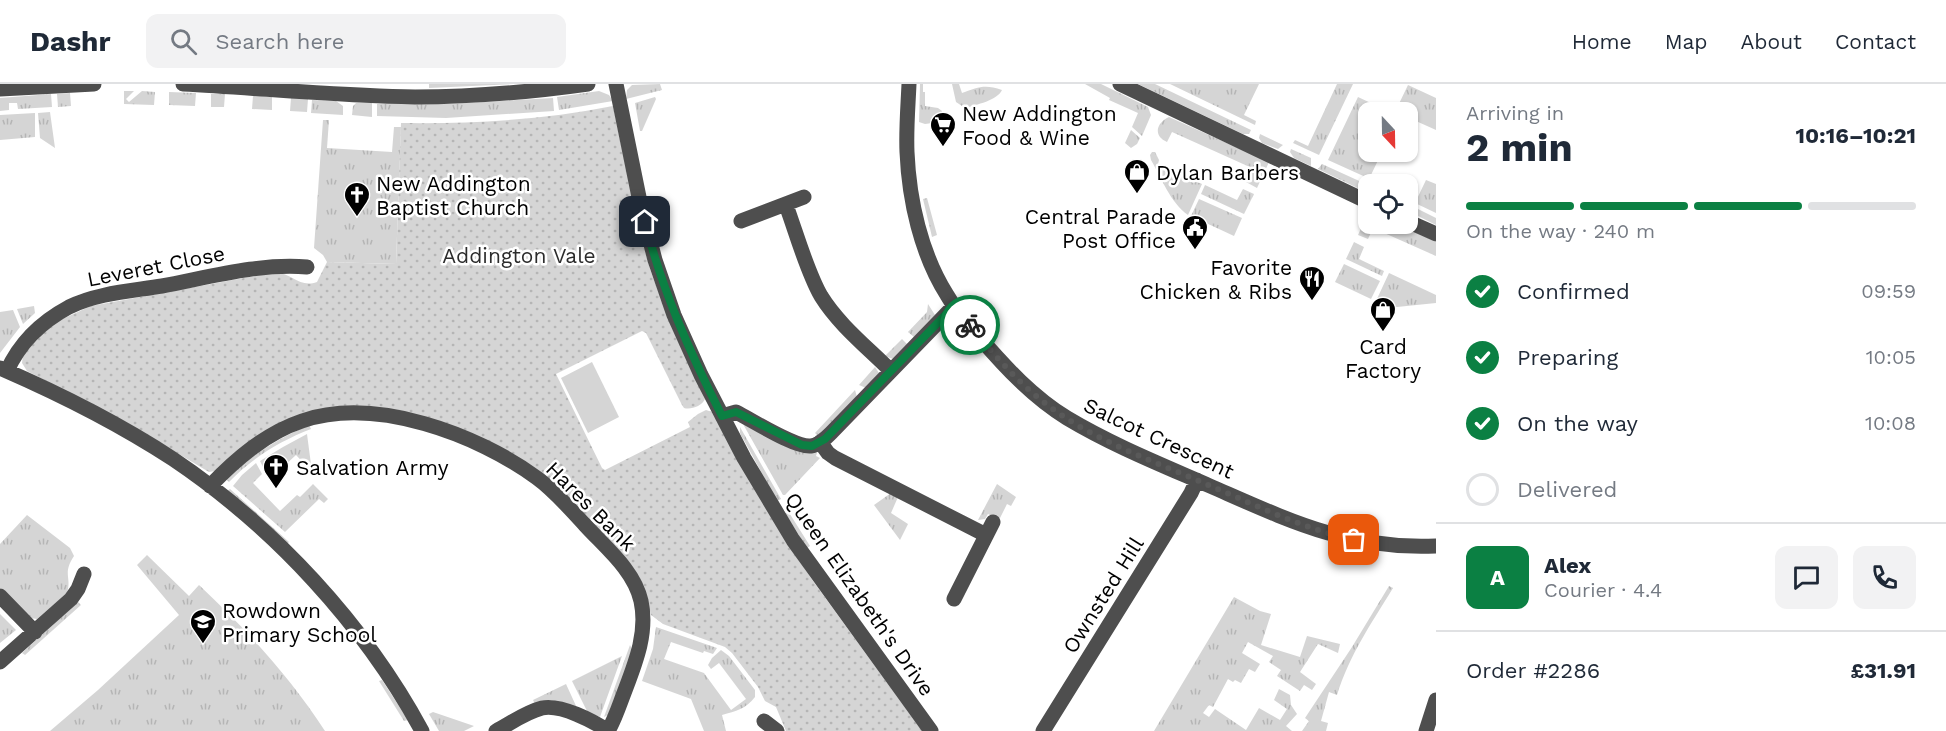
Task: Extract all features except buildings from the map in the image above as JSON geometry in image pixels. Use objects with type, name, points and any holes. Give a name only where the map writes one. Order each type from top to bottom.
[{"type":"street","points":[[0,89],[94,84]]},
{"type":"street","points":[[183,84],[317,88],[396,96],[445,96],[532,91],[588,84]]},
{"type":"street","name":"Queen Elizabeth's Drive","points":[[616,84],[645,222],[660,275],[685,340],[722,416],[744,458],[802,555],[931,731]]},
{"type":"street","name":"Salcot Crescent","points":[[909,84],[907,153],[912,199],[932,264],[942,287],[954,306],[1024,386],[1055,410],[1097,435],[1286,519],[1322,532],[1379,544],[1436,546]]},
{"type":"street","points":[[1120,84],[1358,197]]},
{"type":"street","points":[[741,221],[804,197]]},
{"type":"street","points":[[786,205],[822,297],[846,328],[891,371]]},
{"type":"street","points":[[1418,226],[1436,234]]},
{"type":"street","name":"Leveret Close","points":[[3,370],[36,330],[56,315],[89,299],[274,266],[307,267]]},
{"type":"street","points":[[722,416],[736,412],[796,443],[809,446],[820,442],[954,306]]},
{"type":"street","points":[[3,370],[108,420],[172,459],[210,486],[279,546],[332,601],[385,670],[422,731]]},
{"type":"street","name":"Hares Bank","points":[[210,486],[241,456],[279,431],[300,421],[325,415],[369,414],[423,423],[451,431],[500,454],[537,478],[560,498],[627,571],[637,588],[643,615],[642,639],[630,678],[608,731]]},
{"type":"street","points":[[820,442],[835,458],[989,528],[954,599]]},
{"type":"street","name":"Ownsted Hill","points":[[1043,731],[1197,480]]},
{"type":"street","points":[[0,662],[71,599],[84,574]]},
{"type":"street","points":[[0,596],[35,632]]},
{"type":"street","points":[[1426,731],[1436,700]]},
{"type":"street","points":[[496,731],[539,709],[549,707],[584,718],[608,731]]},
{"type":"street","points":[[764,721],[777,731]]},
{"type":"green space","points":[[429,84],[513,84],[429,88]]},
{"type":"green space","points":[[660,84],[662,90],[626,99],[627,90],[632,85]]},
{"type":"green space","points":[[920,84],[923,84],[923,92],[925,92],[925,106],[942,111],[940,122],[925,124],[919,122]]},
{"type":"green space","points":[[952,84],[959,84],[962,93],[982,87],[1002,90],[996,97],[965,108],[956,102]]},
{"type":"green space","points":[[1085,84],[1101,84],[1148,107],[1151,115],[1142,136],[1132,127],[1138,113],[1109,100],[1110,98]]},
{"type":"green space","points":[[1138,84],[1155,84],[1251,130],[1249,134],[1243,134]]},
{"type":"green space","points":[[1170,84],[1259,84],[1244,115],[1256,121],[1255,125]]},
{"type":"green space","points":[[1337,84],[1353,84],[1319,155],[1293,143],[1295,140],[1308,146]]},
{"type":"green space","points":[[1408,85],[1436,98],[1436,130],[1418,122],[1418,102],[1400,102]]},
{"type":"green space","points":[[124,91],[134,91],[126,99],[129,102],[142,91],[155,92],[154,105],[124,104]]},
{"type":"green space","points":[[599,91],[609,95],[613,101],[559,110],[557,97]]},
{"type":"green space","points":[[169,92],[196,93],[195,106],[169,105]]},
{"type":"green space","points":[[70,93],[71,106],[58,107],[57,94]]},
{"type":"green space","points":[[51,94],[52,107],[18,109],[17,103],[9,103],[9,110],[0,111],[0,98]]},
{"type":"green space","points":[[211,94],[225,94],[224,107],[211,107]]},
{"type":"green space","points":[[253,96],[272,97],[272,110],[252,109]]},
{"type":"green space","points":[[655,97],[642,131],[640,131],[635,103]]},
{"type":"green space","points":[[1358,97],[1369,102],[1358,102],[1358,162],[1377,162],[1371,174],[1359,174],[1328,160]]},
{"type":"green space","points":[[291,98],[308,99],[307,112],[290,111]]},
{"type":"green space","points":[[553,98],[554,111],[446,118],[377,116],[377,104],[449,104]]},
{"type":"green space","points":[[312,100],[336,101],[343,106],[343,115],[311,113]]},
{"type":"green space","points":[[356,103],[372,103],[372,117],[352,115],[353,106]]},
{"type":"green space","name":"Addington Vale","points":[[613,106],[638,225],[650,269],[672,328],[705,399],[696,407],[684,408],[646,333],[642,331],[556,374],[602,468],[605,470],[690,427],[688,422],[698,414],[706,410],[712,412],[783,537],[922,731],[786,731],[776,707],[765,701],[758,687],[732,653],[725,647],[663,624],[651,615],[646,595],[569,499],[471,433],[438,421],[325,409],[215,471],[209,472],[125,422],[27,371],[22,363],[23,355],[43,333],[58,321],[91,306],[276,272],[301,282],[317,282],[327,262],[396,264],[401,123],[507,120],[560,115]]},
{"type":"green space","points":[[50,112],[55,148],[40,138],[38,113]]},
{"type":"green space","points":[[35,113],[35,137],[0,140],[0,115]]},
{"type":"green space","points":[[1169,117],[1269,162],[1257,188],[1246,182],[1252,168],[1172,132],[1167,142],[1163,139],[1158,133],[1159,126]]},
{"type":"green space","points":[[323,120],[329,120],[327,148],[392,152],[394,127],[401,127],[396,264],[327,262],[323,255],[314,248]]},
{"type":"green space","points":[[1131,130],[1140,138],[1131,148],[1125,143]]},
{"type":"green space","points":[[1260,134],[1283,145],[1278,149],[1262,143],[1259,138]]},
{"type":"green space","points":[[1291,149],[1311,158],[1311,166],[1294,158],[1290,152]]},
{"type":"green space","points":[[1152,152],[1155,152],[1159,160],[1158,164],[1202,184],[1188,215],[1176,204],[1167,190],[1151,160]]},
{"type":"green space","points":[[1322,164],[1358,180],[1358,188],[1318,169]]},
{"type":"green space","points":[[1426,180],[1436,184],[1436,213],[1418,204],[1418,197]]},
{"type":"green space","points":[[1205,185],[1237,200],[1243,189],[1254,194],[1244,214],[1201,194]]},
{"type":"green space","points":[[927,198],[937,235],[932,237],[923,199]]},
{"type":"green space","points":[[1199,199],[1242,218],[1234,236],[1191,216]]},
{"type":"green space","points":[[1418,209],[1436,218],[1436,225],[1418,216]]},
{"type":"green space","points":[[1418,233],[1436,242],[1436,256],[1386,234]]},
{"type":"green space","points":[[1358,234],[1370,234],[1368,239]]},
{"type":"green space","points":[[1354,242],[1364,247],[1359,259],[1384,271],[1382,276],[1346,259]]},
{"type":"green space","points":[[1344,264],[1380,281],[1371,299],[1335,282]]},
{"type":"green space","points":[[1389,273],[1436,295],[1436,303],[1397,307],[1376,301]]},
{"type":"green space","points":[[928,304],[935,315],[914,337],[908,332],[927,312]]},
{"type":"green space","points":[[34,306],[35,313],[23,324],[17,309]]},
{"type":"green space","points":[[13,310],[20,327],[0,353],[0,312]]},
{"type":"green space","points":[[902,339],[907,344],[893,359],[885,356]]},
{"type":"green space","points":[[592,362],[619,417],[588,433],[561,378]]},
{"type":"green space","points":[[875,367],[879,373],[866,388],[859,385]]},
{"type":"green space","points":[[855,390],[857,397],[819,437],[815,433]]},
{"type":"green space","points":[[743,424],[817,453],[816,456],[820,458],[783,495]]},
{"type":"green space","points":[[309,425],[311,429],[267,451],[229,482],[226,479],[265,448]]},
{"type":"green space","points":[[740,427],[781,499],[777,501],[740,433]]},
{"type":"green space","points":[[307,434],[312,472],[296,455],[284,466],[287,470],[278,479],[270,470],[266,473],[260,461]]},
{"type":"green space","points":[[256,463],[262,474],[253,483],[280,511],[297,495],[300,497],[313,484],[328,499],[324,503],[319,499],[285,532],[233,486]]},
{"type":"green space","points":[[997,484],[1016,497],[1011,506],[1007,504],[999,520],[988,514],[985,519],[978,520]]},
{"type":"green space","points":[[230,489],[289,542],[287,544],[227,491]]},
{"type":"green space","points":[[891,493],[898,497],[891,513],[908,524],[900,540],[874,505]]},
{"type":"green space","points":[[788,511],[810,546],[807,548],[785,513]]},
{"type":"green space","points":[[27,515],[70,548],[74,556],[68,571],[67,593],[37,619],[30,618],[0,588],[0,544]]},
{"type":"green space","name":"Rowdown Primary School","points":[[147,555],[189,596],[199,585],[217,602],[282,672],[325,731],[50,731],[179,615],[137,565]]},
{"type":"green space","points":[[1389,586],[1393,588],[1355,653],[1337,695],[1329,692],[1321,721],[1328,723],[1326,731],[1302,731],[1309,721],[1305,718]]},
{"type":"green space","points":[[1234,597],[1260,611],[1271,614],[1261,645],[1300,657],[1307,636],[1340,644],[1338,653],[1318,644],[1300,672],[1316,684],[1312,690],[1304,685],[1300,691],[1277,676],[1281,670],[1269,662],[1273,656],[1248,642],[1242,653],[1260,664],[1255,672],[1249,669],[1241,683],[1228,679],[1213,707],[1209,705],[1203,713],[1209,717],[1215,709],[1246,730],[1259,708],[1280,720],[1287,709],[1274,700],[1279,689],[1290,695],[1291,705],[1297,714],[1286,726],[1292,731],[1154,731]]},
{"type":"green space","points":[[78,602],[81,605],[25,655],[22,653]]},
{"type":"green space","points":[[0,614],[16,630],[0,643]]},
{"type":"green space","points":[[656,627],[717,648],[713,654],[704,651],[703,653],[671,642],[664,659],[704,673],[731,710],[746,699],[719,663],[711,669],[708,665],[721,650],[729,656],[755,690],[755,697],[748,704],[722,715],[726,731],[704,731],[691,699],[642,681],[653,649]]},
{"type":"green space","points":[[630,645],[633,651],[608,715],[604,717]]},
{"type":"green space","points":[[622,656],[600,717],[588,713],[572,681]]},
{"type":"green space","points":[[382,680],[408,720],[404,721],[379,681]]},
{"type":"green space","points":[[566,684],[577,708],[551,700],[535,704],[533,700]]},
{"type":"green space","points":[[433,712],[474,726],[464,731],[439,731],[429,714]]},
{"type":"way so far","points":[[970,325],[1003,365],[1024,386],[1081,427],[1286,519],[1354,540]]},
{"type":"place","name":"New Addington Food & Wine","points":[[943,148]]},
{"type":"place","name":"Dylan Barbers","points":[[1137,195]]},
{"type":"place","name":"New Addington Baptist Church","points":[[357,218]]},
{"type":"place","name":"Central Parade Post Office","points":[[1195,251]]},
{"type":"place","name":"Favorite Chicken & Ribs","points":[[1312,302]]},
{"type":"place","name":"Card Factory","points":[[1383,333]]},
{"type":"place","name":"Salvation Army","points":[[276,490]]},
{"type":"place","name":"Rowdown Primary School","points":[[203,645]]},
{"type":"route","points":[[645,222],[674,315],[722,416],[734,411],[802,445],[812,446],[825,439],[954,306],[970,325]]}]
